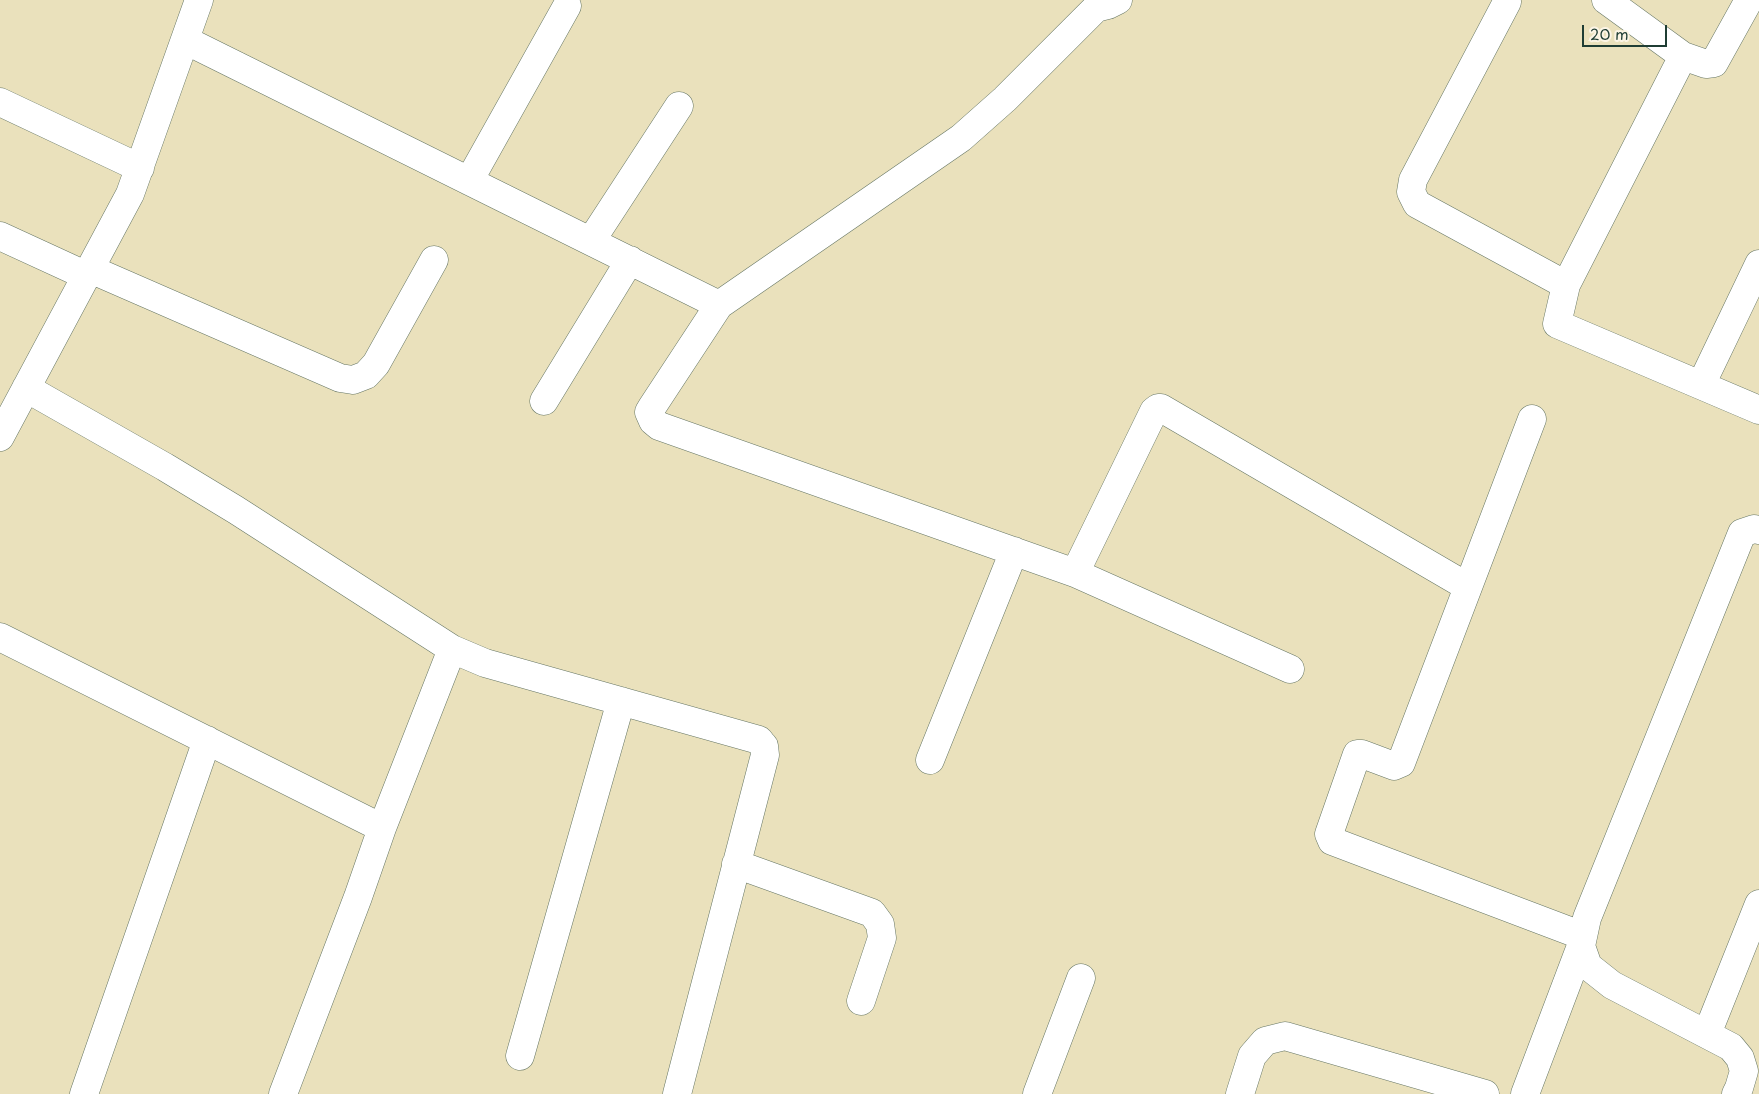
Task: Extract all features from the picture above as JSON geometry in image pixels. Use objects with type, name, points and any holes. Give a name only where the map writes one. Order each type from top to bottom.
[{"type":"street","points":[[2,427],[26,388],[130,194],[199,0]]},
{"type":"street","points":[[1606,0],[1683,56],[1706,64],[1714,62],[1750,0]]},
{"type":"street","points":[[1507,2],[1413,180],[1411,192],[1417,204],[1566,286]]},
{"type":"street","points":[[1098,3],[1005,99],[961,138],[719,305],[649,412],[653,421],[668,429],[1076,573],[1290,669]]},
{"type":"street","points":[[469,180],[567,6]]},
{"type":"street","points":[[185,40],[719,305]]},
{"type":"street","points":[[1683,56],[1566,286],[1557,324],[1759,410]]},
{"type":"street","points":[[0,102],[140,168]]},
{"type":"street","points":[[590,240],[679,106]]},
{"type":"street","points":[[0,236],[340,378],[353,380],[366,375],[376,364],[434,260]]},
{"type":"street","points":[[544,401],[630,260]]},
{"type":"street","points":[[1701,385],[1759,264]]},
{"type":"street","points":[[26,388],[228,505],[452,649],[485,664],[759,740],[764,746],[766,755],[677,1094]]},
{"type":"street","points":[[1076,573],[1154,412],[1161,408],[1468,587]]},
{"type":"street","points":[[1532,418],[1401,763],[1394,766],[1362,754],[1357,754],[1329,834],[1332,840],[1582,941]]},
{"type":"street","points":[[1525,1094],[1582,941],[1587,918],[1742,533],[1754,529],[1759,530]]},
{"type":"street","points":[[930,760],[1014,551]]},
{"type":"street","points":[[0,637],[382,828]]},
{"type":"street","points":[[283,1094],[358,897],[382,828],[452,649]]},
{"type":"street","points":[[520,1056],[621,701]]},
{"type":"street","points":[[84,1094],[207,740]]},
{"type":"street","points":[[736,864],[872,913],[880,924],[882,938],[860,1001]]},
{"type":"street","points":[[1707,1034],[1759,904]]},
{"type":"street","points":[[1582,941],[1588,966],[1612,985],[1731,1047],[1740,1058],[1744,1070],[1736,1094]]},
{"type":"street","points":[[1036,1094],[1080,978]]},
{"type":"street","points":[[1240,1094],[1252,1056],[1265,1042],[1285,1036],[1485,1094]]}]
